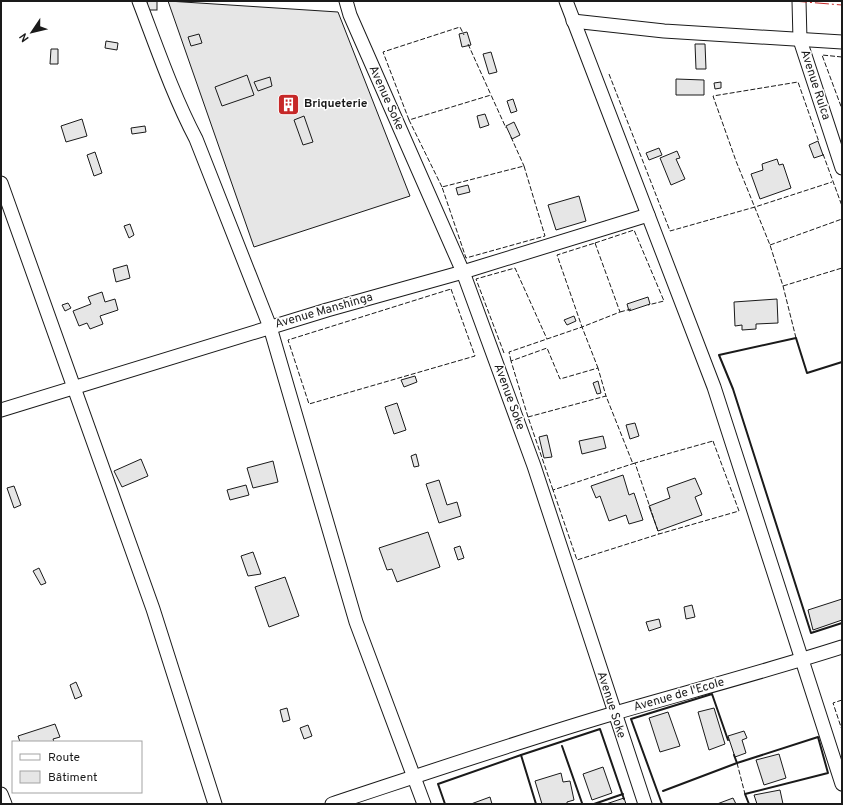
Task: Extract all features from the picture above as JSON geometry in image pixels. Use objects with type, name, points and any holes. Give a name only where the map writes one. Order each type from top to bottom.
[{"type":"street","points":[[139,1],[158,55],[183,116],[196,139],[270,327],[356,622],[424,804]]},
{"type":"street","name":"Avenue Soke","points":[[346,1],[350,15],[463,272],[534,466],[614,714],[645,804]]},
{"type":"street","points":[[566,1],[714,387],[842,784]]},
{"type":"street","name":"Avenue Rulca","points":[[800,1],[800,40],[842,168]]},
{"type":"street","points":[[573,22],[664,31],[842,42]]},
{"type":"street","points":[[1,184],[153,609],[215,804]]},
{"type":"street","name":"Avenue Manshinga","points":[[1,410],[270,327],[463,272],[648,216]]},
{"type":"street","name":"Avenue de l'Ecole","points":[[332,804],[614,714],[842,647]]},
{"type":"street","points":[[1,794],[4,804]]},
{"type":"building","points":[[147,1],[157,1],[157,10],[147,10]]},
{"type":"building","name":"Briqueterie","points":[[168,1],[338,12],[410,196],[254,247]]},
{"type":"building","points":[[467,32],[471,45],[462,47],[459,34]]},
{"type":"building","points":[[199,34],[202,43],[191,46],[188,37]]},
{"type":"building","points":[[106,41],[118,43],[117,50],[105,48]]},
{"type":"building","points":[[695,44],[705,44],[706,69],[696,69]]},
{"type":"building","points":[[51,49],[58,49],[58,64],[50,64]]},
{"type":"building","points":[[491,52],[497,72],[489,74],[483,54]]},
{"type":"building","points":[[247,75],[254,95],[222,106],[215,87]]},
{"type":"building","points":[[270,77],[272,86],[258,91],[254,82]]},
{"type":"building","points":[[676,79],[704,80],[704,95],[676,95]]},
{"type":"building","points":[[721,82],[721,88],[715,89],[714,83]]},
{"type":"building","points":[[513,99],[517,111],[511,113],[507,101]]},
{"type":"building","points":[[485,114],[489,125],[480,128],[477,116]]},
{"type":"building","points":[[304,116],[313,142],[303,145],[294,120]]},
{"type":"building","points":[[82,119],[87,136],[66,142],[61,126]]},
{"type":"building","points":[[514,122],[520,135],[512,139],[506,126]]},
{"type":"building","points":[[145,126],[146,132],[132,134],[131,128]]},
{"type":"building","points":[[818,141],[823,155],[814,158],[809,145]]},
{"type":"building","points":[[659,148],[662,155],[649,160],[646,153]]},
{"type":"building","points":[[677,151],[680,158],[676,159],[685,179],[671,185],[660,158]]},
{"type":"building","points":[[95,152],[102,173],[94,176],[87,155]]},
{"type":"building","points":[[777,159],[779,165],[783,164],[791,188],[760,199],[751,174],[763,170],[762,164]]},
{"type":"building","points":[[468,185],[470,192],[458,195],[456,188]]},
{"type":"building","points":[[579,196],[586,221],[556,230],[548,205]]},
{"type":"building","points":[[130,224],[134,235],[129,238],[124,226]]},
{"type":"building","points":[[127,265],[130,278],[116,282],[113,269]]},
{"type":"building","points":[[102,292],[105,302],[115,299],[118,310],[100,316],[103,324],[90,329],[87,323],[79,326],[73,311],[91,304],[88,297]]},
{"type":"building","points":[[648,297],[650,304],[629,311],[627,304]]},
{"type":"building","points":[[777,299],[778,323],[756,324],[756,329],[742,330],[742,325],[735,326],[734,302]]},
{"type":"building","points":[[68,303],[71,308],[65,311],[62,305]]},
{"type":"building","points":[[574,316],[576,321],[567,325],[564,320]]},
{"type":"building","points":[[415,376],[417,382],[404,387],[401,380]]},
{"type":"building","points":[[598,381],[601,393],[597,394],[593,383]]},
{"type":"building","points":[[397,403],[406,430],[394,434],[385,407]]},
{"type":"building","points":[[635,423],[639,436],[630,439],[626,425]]},
{"type":"building","points":[[547,435],[552,457],[544,458],[539,437]]},
{"type":"building","points":[[603,436],[606,448],[582,454],[579,441]]},
{"type":"building","points":[[416,454],[419,466],[414,467],[411,456]]},
{"type":"building","points":[[141,459],[148,476],[122,487],[114,471]]},
{"type":"building","points":[[273,461],[278,482],[253,488],[247,468]]},
{"type":"building","points":[[623,475],[629,495],[634,493],[643,520],[629,524],[626,515],[609,521],[600,496],[596,498],[591,486]]},
{"type":"building","points":[[695,478],[702,494],[695,497],[702,515],[658,531],[649,506],[670,498],[667,488]]},
{"type":"building","points":[[439,480],[447,505],[457,502],[461,516],[439,523],[426,484]]},
{"type":"building","points":[[246,485],[249,495],[230,500],[227,490]]},
{"type":"building","points":[[14,486],[21,505],[14,508],[7,488]]},
{"type":"building","points":[[428,532],[440,567],[397,582],[392,569],[387,570],[379,548]]},
{"type":"building","points":[[460,546],[464,558],[458,560],[454,548]]},
{"type":"building","points":[[253,552],[261,574],[248,576],[241,556]]},
{"type":"building","points":[[39,568],[46,583],[41,585],[33,571]]},
{"type":"building","points":[[285,577],[299,616],[269,627],[255,587]]},
{"type":"building","points":[[842,599],[842,620],[813,630],[808,610]]},
{"type":"building","points":[[692,605],[695,617],[686,619],[684,607]]},
{"type":"building","points":[[659,619],[661,627],[649,631],[646,622]]},
{"type":"building","points":[[76,682],[82,696],[75,699],[70,685]]},
{"type":"building","points":[[287,708],[290,720],[283,722],[280,710]]},
{"type":"building","points":[[714,708],[725,744],[709,750],[698,712]]},
{"type":"building","points":[[668,712],[680,746],[660,752],[649,718]]},
{"type":"building","points":[[55,724],[60,737],[53,739],[54,741],[20,741],[18,736]]},
{"type":"building","points":[[308,725],[312,736],[304,739],[300,728]]},
{"type":"building","points":[[744,731],[747,738],[742,740],[746,753],[735,757],[728,736]]},
{"type":"building","points":[[779,754],[786,778],[764,785],[756,760]]},
{"type":"building","points":[[603,767],[612,793],[592,800],[583,774]]},
{"type":"building","points":[[561,773],[563,782],[570,781],[574,800],[567,802],[567,804],[542,804],[535,781]]},
{"type":"building","points":[[780,790],[783,804],[757,804],[754,795]]},
{"type":"building","points":[[490,797],[492,804],[471,804]]},
{"type":"building","points":[[624,798],[626,804],[606,804]]},
{"type":"building","points":[[733,798],[736,804],[717,804]]},
{"type":"fence","points":[[409,120],[383,52],[460,27],[464,35]]},
{"type":"fence","points":[[468,44],[491,95]]},
{"type":"fence","points":[[842,57],[822,55],[842,109]]},
{"type":"fence","points":[[609,74],[670,231],[755,207],[832,182]]},
{"type":"fence","points":[[796,338],[783,286],[770,245],[736,161],[713,96],[798,82],[819,142]]},
{"type":"fence","points":[[442,187],[409,120],[491,95],[506,128]]},
{"type":"fence","points":[[511,137],[524,166]]},
{"type":"fence","points":[[823,154],[842,206]]},
{"type":"fence","points":[[524,166],[545,236],[466,258],[442,187],[524,166]]},
{"type":"fence","points":[[770,245],[842,219]]},
{"type":"fence","points":[[595,243],[634,230],[664,301],[648,305]]},
{"type":"fence","points":[[595,243],[620,312],[582,327],[557,255],[595,243]]},
{"type":"fence","points":[[504,353],[476,279],[515,268],[547,339]]},
{"type":"fence","points":[[783,286],[842,268]]},
{"type":"fence","points":[[451,289],[475,356],[309,404],[288,340],[451,289]]},
{"type":"fence","points":[[620,312],[631,309]]},
{"type":"fence","points":[[511,361],[509,352],[582,327],[598,368]]},
{"type":"fence","points":[[528,417],[511,361],[547,348],[560,379],[598,368],[606,396]]},
{"type":"fence","points":[[553,490],[528,417],[606,396],[633,464]]},
{"type":"fence","points":[[713,441],[739,511],[659,534],[635,463],[713,441]]},
{"type":"fence","points":[[635,463],[553,490],[577,560],[659,534]]},
{"type":"fence","points":[[842,700],[833,703],[842,730]]},
{"type":"fence","points":[[737,763],[745,794]]},
{"type":"wall","points":[[842,362],[807,373],[796,338],[719,355],[733,389],[811,633],[842,623]]},
{"type":"wall","points":[[662,804],[631,719],[712,694],[728,740]]},
{"type":"wall","points":[[445,804],[438,784],[600,729],[624,799]]},
{"type":"wall","points":[[734,755],[737,763],[818,737],[828,773],[745,794],[749,804]]},
{"type":"wall","points":[[562,746],[582,803]]},
{"type":"wall","points":[[521,755],[536,804]]},
{"type":"wall","points":[[663,791],[737,763]]},
{"type":"wall","points":[[594,804],[623,794]]},
{"type":"power","points":[[793,1],[842,5]]},
{"type":"place","name":"Briqueterie","points":[[289,104]]}]
